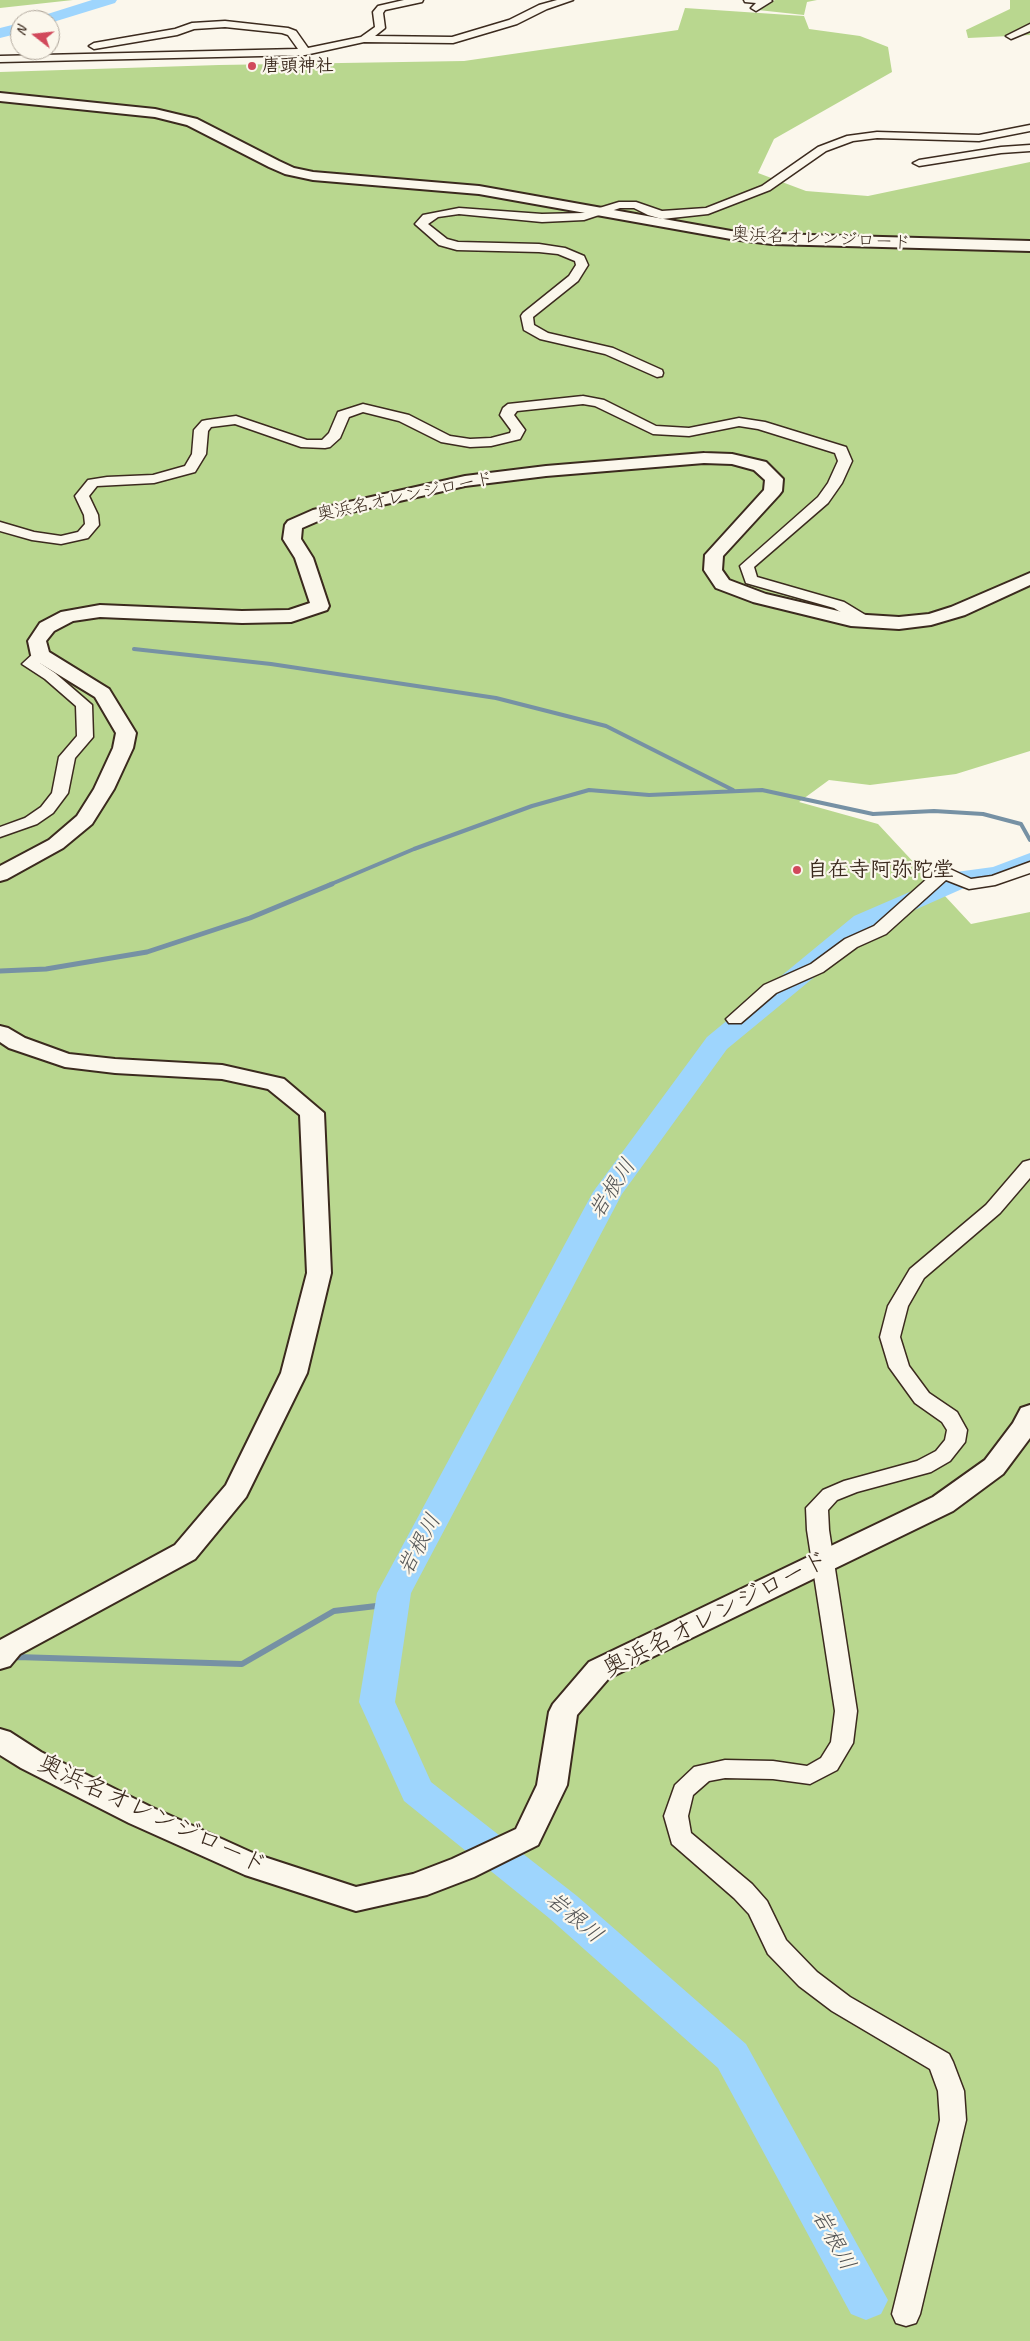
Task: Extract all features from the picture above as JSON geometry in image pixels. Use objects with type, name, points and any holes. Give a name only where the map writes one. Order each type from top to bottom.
[{"type":"street","points":[[364,39],[380,28],[378,12],[382,8],[418,0]]},
{"type":"street","points":[[1,59],[248,40],[305,52],[364,39],[453,40],[513,22],[543,7],[568,0]]},
{"type":"street","points":[[60,49],[139,40],[177,32],[192,26],[225,24],[248,40]]},
{"type":"street","points":[[1012,36],[1030,27]]},
{"type":"street","points":[[248,40],[276,28],[292,33],[305,52]]},
{"type":"street","name":"奥浜名オレンジロード","points":[[0,97],[155,113],[192,122],[274,164],[290,171],[313,176],[479,190],[704,231],[772,239],[1030,246]]},
{"type":"street","points":[[657,373],[609,351],[544,336],[528,327],[527,316],[574,278],[582,265],[580,259],[567,253],[539,248],[457,246],[443,242],[421,224],[428,217],[436,214],[459,211],[542,218],[584,216],[599,212],[607,207],[627,204],[636,205],[652,213],[662,215],[708,211],[759,192],[822,150],[851,138],[877,135],[979,138],[1030,128]]},
{"type":"street","points":[[919,163],[1001,150],[1030,148]]},
{"type":"street","points":[[704,231],[709,219],[708,211]]},
{"type":"street","points":[[0,526],[32,536],[61,540],[83,535],[92,525],[82,496],[93,483],[154,479],[190,469],[199,454],[201,430],[207,424],[236,420],[306,444],[325,444],[335,435],[343,415],[363,408],[404,418],[446,440],[470,443],[491,442],[515,436],[518,430],[507,415],[508,411],[513,407],[583,400],[599,403],[653,430],[690,432],[739,422],[760,425],[841,450],[845,461],[835,483],[823,500],[748,566],[751,580],[839,605],[867,622]]},
{"type":"street","name":"奥浜名オレンジロード","points":[[40,655],[37,641],[47,627],[68,616],[100,611],[242,617],[292,616],[320,606],[304,558],[292,538],[294,525],[319,514],[465,482],[546,471],[704,458],[732,459],[760,466],[774,478],[773,491],[714,554],[713,570],[722,584],[760,598],[867,622],[899,623],[931,619],[958,611],[1030,578]]},
{"type":"street","points":[[0,832],[31,821],[47,810],[60,793],[67,757],[85,737],[84,705],[50,676],[30,664],[40,655],[102,693],[126,733],[123,748],[104,789],[85,820],[56,844],[0,876]]},
{"type":"street","points":[[735,1019],[770,989],[816,968],[851,943],[880,930],[944,873],[969,884],[995,880],[1030,868]]},
{"type":"street","points":[[0,1033],[17,1043],[65,1060],[115,1066],[222,1072],[276,1084],[312,1113],[319,1273],[294,1373],[237,1490],[185,1552],[10,1647],[0,1658]]},
{"type":"street","points":[[906,2314],[953,2120],[951,2091],[940,2062],[840,2004],[808,1980],[777,1948],[758,1908],[742,1890],[680,1837],[676,1816],[683,1791],[702,1773],[725,1769],[772,1770],[810,1775],[829,1764],[842,1743],[846,1711],[818,1530],[817,1508],[830,1495],[851,1486],[924,1467],[943,1456],[955,1442],[957,1430],[950,1417],[922,1398],[899,1367],[890,1337],[898,1306],[917,1274],[993,1209],[1030,1166]]},
{"type":"street","name":"奥浜名オレンジロード","points":[[0,1740],[31,1760],[140,1815],[245,1863],[356,1899],[416,1886],[463,1868],[527,1837],[552,1785],[563,1712],[599,1670],[943,1504],[994,1467],[1024,1427],[1030,1414]]},
{"type":"green space","points":[[0,0],[73,0],[0,8]]},
{"type":"green space","points":[[775,0],[817,0],[807,2],[804,15],[758,10]]},
{"type":"green space","points":[[1010,0],[1030,0],[1030,35],[968,38],[966,30],[1010,9]]},
{"type":"green space","points":[[685,8],[804,16],[809,29],[860,36],[888,47],[892,72],[774,139],[758,173],[806,191],[868,196],[1030,162],[1030,751],[956,774],[870,785],[829,780],[799,802],[878,824],[971,924],[1030,912],[1030,2341],[0,2341],[0,72],[219,65],[464,61],[678,30]]},
{"type":"waterway","points":[[60,15],[109,0]]},
{"type":"waterway","points":[[0,33],[10,30]]},
{"type":"waterway","points":[[134,649],[271,664],[496,698],[606,726],[733,790]]},
{"type":"waterway","points":[[329,885],[414,849],[532,806],[589,790],[649,795],[762,790],[873,814],[934,811],[983,814],[1021,824],[1030,840]]},
{"type":"waterway","name":"岩根川","points":[[866,2300],[732,2056],[563,1907],[417,1791],[377,1702],[394,1593],[608,1192],[717,1043],[864,922],[965,878],[998,874],[1030,861]]},
{"type":"waterway","points":[[0,971],[46,969],[147,952],[250,918],[332,884]]},
{"type":"waterway","points":[[0,1659],[17,1657],[242,1664],[334,1611],[393,1604]]},
{"type":"place","name":"唐頭神社","points":[[252,66]]},
{"type":"place","name":"自在寺阿弥陀堂","points":[[797,870]]}]
